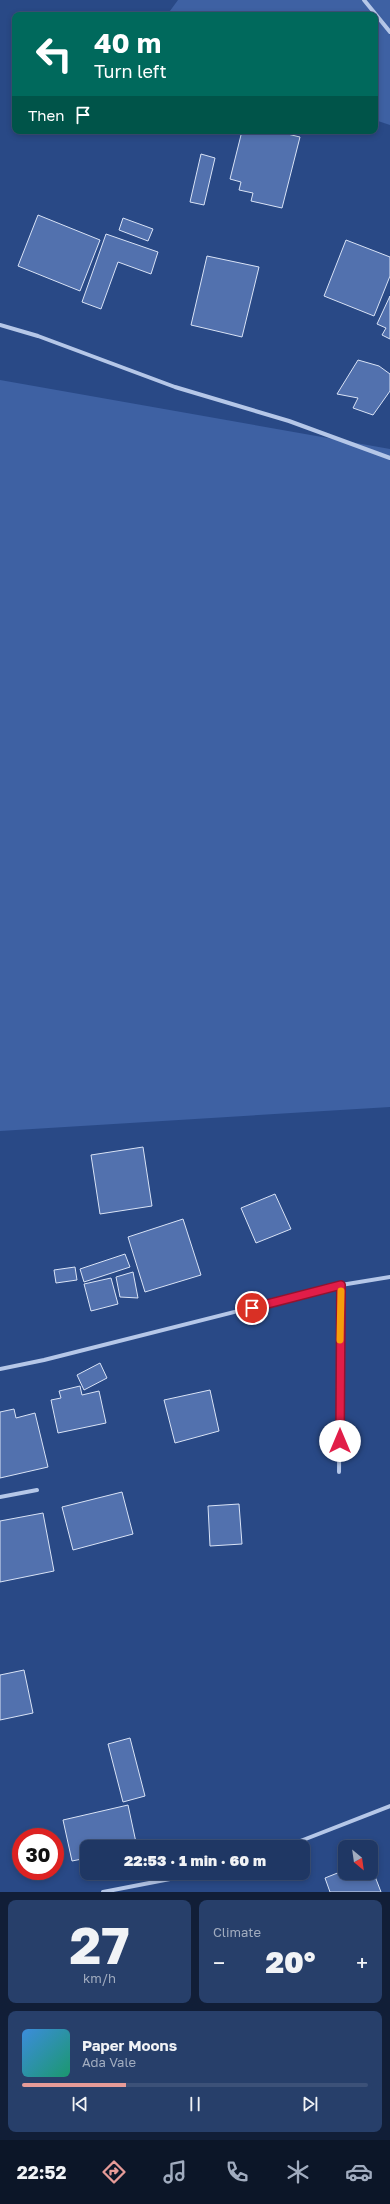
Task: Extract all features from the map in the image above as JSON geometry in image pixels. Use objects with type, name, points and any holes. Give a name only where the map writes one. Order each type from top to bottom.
[{"type":"street","points":[[364,0],[374,12]]},
{"type":"street","points":[[378,17],[390,32]]},
{"type":"street","points":[[0,324],[38,336],[175,387],[289,421],[390,458]]},
{"type":"street","points":[[0,1369],[44,1360],[341,1285],[390,1277]]},
{"type":"street","points":[[339,1472],[341,1285]]},
{"type":"street","points":[[0,1497],[37,1490]]},
{"type":"street","points":[[303,1840],[390,1806]]},
{"type":"street","points":[[103,1892],[165,1880]]},
{"type":"shaded area","points":[[178,0],[390,0],[390,125],[378,121],[378,12],[169,12]]},
{"type":"shaded area","points":[[0,380],[390,449],[390,1107],[0,1131]]},
{"type":"building","points":[[241,134],[288,134],[300,137],[282,208],[251,201],[253,193],[239,190],[241,182],[230,179]]},
{"type":"building","points":[[201,154],[215,158],[204,205],[190,202]]},
{"type":"building","points":[[38,215],[100,240],[80,291],[18,266]]},
{"type":"building","points":[[123,218],[153,229],[148,241],[119,230]]},
{"type":"building","points":[[106,234],[158,252],[151,274],[118,262],[101,309],[82,302]]},
{"type":"building","points":[[346,240],[390,257],[390,276],[374,316],[324,296]]},
{"type":"building","points":[[207,256],[259,267],[242,337],[191,325]]},
{"type":"building","points":[[390,296],[390,339],[382,335],[386,328],[377,324]]},
{"type":"building","points":[[358,360],[379,366],[390,374],[390,391],[373,415],[353,408],[358,398],[337,394]]},
{"type":"building","points":[[143,1147],[152,1206],[100,1214],[91,1155]]},
{"type":"building","points":[[275,1194],[291,1229],[256,1243],[241,1208]]},
{"type":"building","points":[[183,1219],[201,1275],[145,1292],[128,1237]]},
{"type":"building","points":[[125,1254],[130,1267],[84,1282],[80,1269]]},
{"type":"building","points":[[75,1267],[77,1280],[56,1283],[54,1270]]},
{"type":"building","points":[[133,1272],[138,1298],[120,1297],[116,1277]]},
{"type":"building","points":[[111,1278],[118,1304],[91,1311],[84,1284]]},
{"type":"building","points":[[100,1363],[107,1378],[84,1390],[77,1375]]},
{"type":"building","points":[[80,1386],[82,1395],[99,1391],[106,1423],[58,1433],[51,1400],[61,1398],[59,1391]]},
{"type":"building","points":[[210,1390],[219,1431],[175,1443],[164,1400]]},
{"type":"building","points":[[14,1409],[16,1418],[35,1413],[48,1467],[0,1478],[0,1412]]},
{"type":"building","points":[[122,1492],[133,1534],[73,1550],[62,1507]]},
{"type":"building","points":[[239,1504],[242,1544],[210,1546],[208,1506]]},
{"type":"building","points":[[43,1513],[54,1571],[0,1582],[0,1521]]},
{"type":"building","points":[[24,1670],[33,1713],[0,1720],[0,1675]]},
{"type":"building","points":[[130,1738],[145,1796],[123,1802],[108,1744]]},
{"type":"building","points":[[128,1805],[136,1840],[80,1840],[80,1859],[72,1861],[63,1820]]},
{"type":"building","points":[[338,1873],[338,1880],[376,1880],[381,1892],[330,1892],[325,1878]]},
{"type":"slow traffic","points":[[340,1340],[341,1291]]},
{"type":"route","points":[[252,1308],[341,1285],[340,1441]]}]
